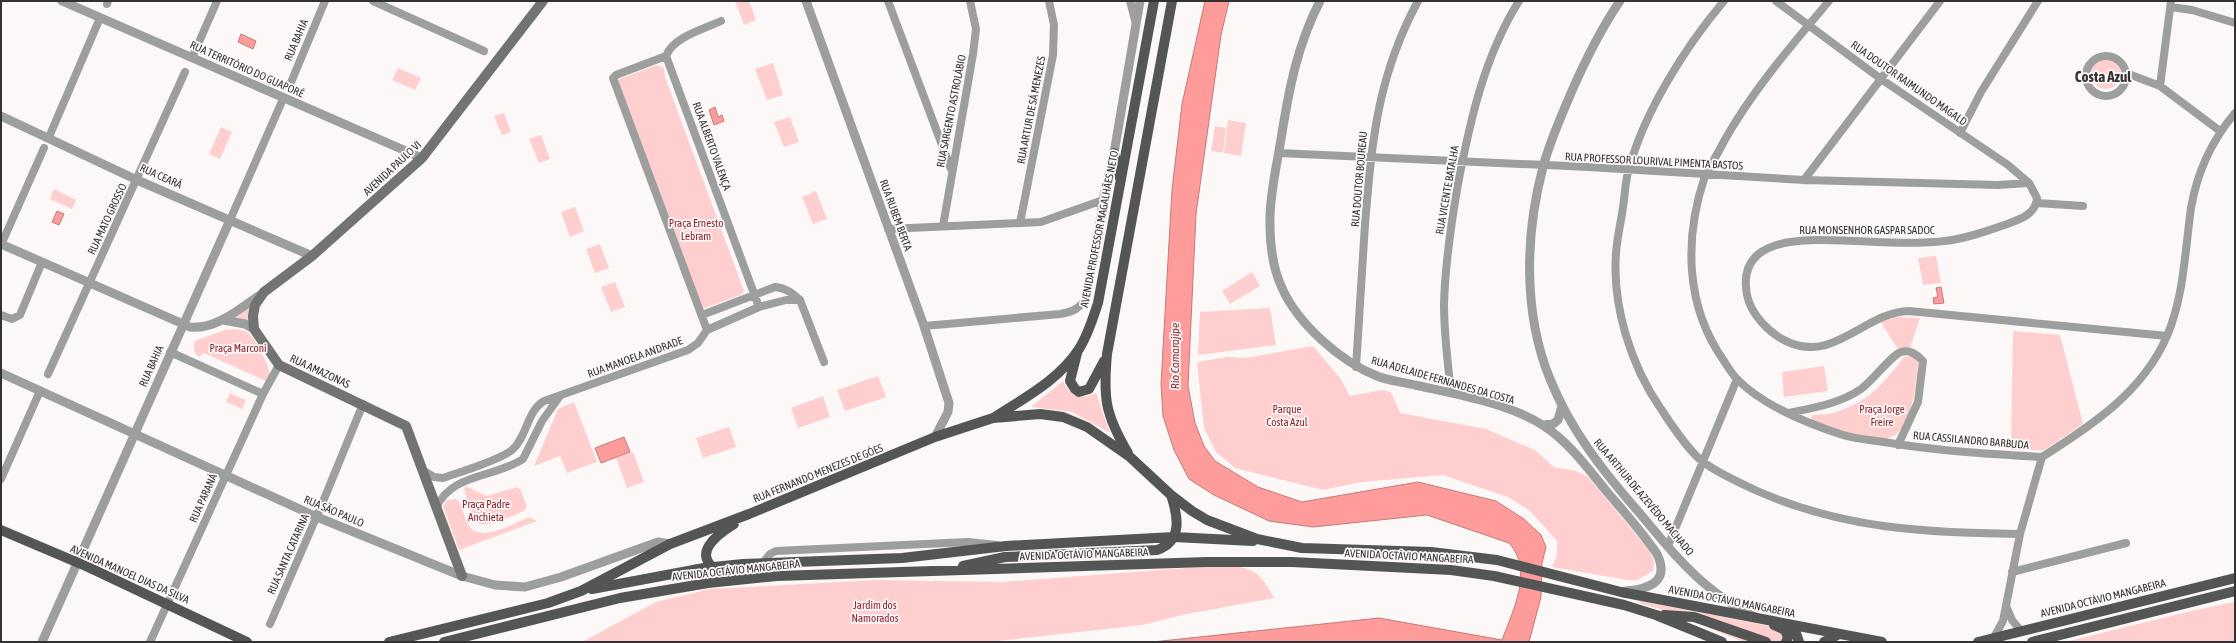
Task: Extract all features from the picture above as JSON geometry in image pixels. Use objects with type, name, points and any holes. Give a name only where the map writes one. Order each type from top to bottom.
[{"type":"main road","name":"AVENIDA PAULO VI","points":[[254,329],[254,310],[264,292],[312,256],[422,158],[543,1]]},
{"type":"main road","name":"AVENIDA PROFESSOR MAGALHÃES NETO","points":[[993,418],[1047,383],[1079,349],[1098,303],[1154,1]]},
{"type":"main road","points":[[1130,456],[1118,436],[1107,410],[1104,390],[1107,354],[1172,1]]},
{"type":"main road","points":[[1114,153],[1121,183]]},
{"type":"main road","name":"RUA AMAZONAS","points":[[254,329],[279,365],[363,404],[406,426],[462,576]]},
{"type":"main road","points":[[1079,349],[1070,381],[1079,392],[1084,392],[1092,384],[1107,354]]},
{"type":"main road","name":"RUA FERNANDO MENEZES DE GÓES","points":[[388,642],[548,604],[581,591],[670,544],[749,514],[935,437],[993,418],[1040,414],[1063,417],[1100,434],[1130,456]]},
{"type":"main road","name":"AVENIDA OCTÁVIO MANGABEIRA","points":[[1130,456],[1171,495],[1207,520],[1240,533],[1269,542],[1302,548],[1431,552],[1498,560],[1621,592],[1882,642]]},
{"type":"main road","points":[[945,571],[1005,557],[1157,550],[1170,543],[1174,537],[1177,516],[1171,495]]},
{"type":"main road","points":[[742,580],[724,574],[713,567],[707,552],[711,541],[749,514]]},
{"type":"main road","name":"AVENIDA MANOEL DIAS DA SILVA","points":[[1,530],[167,604],[247,642]]},
{"type":"main road","name":"AVENIDA OCTÁVIO MANGABEIRA","points":[[581,591],[713,567],[763,562],[902,558],[1006,546],[1174,537],[1269,542]]},
{"type":"main road","name":"AVENIDA OCTÁVIO MANGABEIRA","points":[[444,642],[620,598],[777,576],[1207,562],[1292,562],[1451,570],[1494,576],[1557,589],[1656,615],[1722,642]]},
{"type":"main road","name":"AVENIDA OCTÁVIO MANGABEIRA","points":[[1978,642],[2235,578]]},
{"type":"main road","points":[[2032,642],[2235,591]]},
{"type":"main road","points":[[1674,602],[1693,609],[1780,626],[1787,634],[1786,642]]},
{"type":"main road","points":[[1656,615],[1694,617],[1766,642]]},
{"type":"main road","points":[[1793,625],[1799,642]]},
{"type":"main road","points":[[1824,642],[1839,634]]},
{"type":"street","name":"RUA TERRITÓRIO DO GUAPORÉ","points":[[62,1],[283,99],[422,158]]},
{"type":"street","points":[[192,58],[217,1]]},
{"type":"street","name":"RUA BAHIA","points":[[288,88],[325,1]]},
{"type":"street","points":[[373,1],[484,51]]},
{"type":"street","name":"RUA RUBEM BERTA","points":[[806,1],[924,326],[949,403],[948,412],[935,437]]},
{"type":"street","points":[[888,1],[951,170]]},
{"type":"street","name":"RUA SARGENTO ASTROLÁBIO","points":[[943,226],[951,170],[974,48],[976,29],[970,1]]},
{"type":"street","name":"RUA ARTUR DE SÁ MENEZES","points":[[1020,223],[1053,55],[1054,25],[1049,1]]},
{"type":"street","points":[[1130,1],[1136,25]]},
{"type":"street","name":"AVENIDA PROFESSOR MAGALHÃES NETO","points":[[924,326],[1060,314],[1075,311],[1084,302],[1087,296],[1103,200],[1114,153],[1140,1]]},
{"type":"street","name":"RUA ADELAIDE FERNANDES DA COSTA","points":[[1320,1],[1307,25],[1296,59],[1279,153],[1270,222],[1272,254],[1282,288],[1313,331],[1335,351],[1356,367],[1379,377],[1451,393],[1502,407],[1543,425],[1575,453],[1657,554],[1662,568],[1657,581],[1644,588],[1621,592]]},
{"type":"street","name":"RUA DOUTOR BOUREAU","points":[[1356,367],[1371,157],[1375,123],[1383,87],[1394,52],[1418,1]]},
{"type":"street","name":"RUA VICENTE BATALHA","points":[[1451,393],[1445,342],[1444,305],[1446,259],[1462,162],[1483,74],[1496,43],[1519,1]]},
{"type":"street","name":"RUA ARTHUR DE AZEVÊDO MACHADO","points":[[1620,1],[1587,57],[1556,129],[1543,166],[1531,224],[1530,269],[1532,308],[1538,340],[1547,370],[1562,406],[1586,446],[1668,546],[1712,590],[1756,618]]},
{"type":"street","points":[[1724,1],[1705,23],[1664,87],[1645,126],[1628,169],[1616,253],[1618,297],[1625,328],[1642,377],[1654,399],[1667,418],[1702,461],[1741,483],[1778,500],[1813,512],[1905,530],[2020,534]]},
{"type":"street","name":"RUA DOUTOR RAIMUNDO MAGALD","points":[[1776,1],[1881,79],[2008,165],[2029,183]]},
{"type":"street","name":"RUA CASSILANDRO BARBUDA","points":[[1829,1],[1745,105],[1706,175],[1696,210],[1692,238],[1691,268],[1694,293],[1701,318],[1714,347],[1737,379],[1761,397],[1788,413],[1846,435],[1932,450],[2042,457]]},
{"type":"street","points":[[1804,180],[1940,1]]},
{"type":"street","points":[[1960,133],[1981,92],[2038,1]]},
{"type":"street","points":[[2160,86],[2171,4],[2235,22]]},
{"type":"street","points":[[49,137],[100,18]]},
{"type":"street","points":[[706,330],[613,78],[616,75],[666,56],[669,49],[678,42],[721,21]]},
{"type":"street","name":"RUA ALBERTO VALENÇA","points":[[666,56],[759,307]]},
{"type":"street","points":[[2126,73],[2123,86],[2112,94],[2105,95],[2093,90],[2086,78],[2089,65],[2094,60],[2107,56],[2119,61],[2126,73],[2160,86],[2220,130]]},
{"type":"street","name":"RUA MATO GROSSO","points":[[48,374],[185,72]]},
{"type":"street","name":"RUA BAHIA","points":[[42,642],[283,99]]},
{"type":"street","points":[[1993,639],[2003,621],[2020,534],[2042,457],[2075,436],[2124,398],[2153,361],[2167,336],[2178,300],[2186,260],[2192,207],[2203,164],[2220,130],[2235,113]]},
{"type":"street","name":"RUA CEARÁ","points":[[1,116],[49,137],[137,180],[312,256]]},
{"type":"street","points":[[44,148],[1,244],[182,324],[198,328],[223,320],[245,324],[254,329]]},
{"type":"street","name":"RUA PROFESSOR LOURIVAL PIMENTA BASTOS","points":[[1279,153],[1628,169],[1804,180],[1990,185],[2029,183]]},
{"type":"street","points":[[2029,183],[2036,193],[2037,203],[2083,206]]},
{"type":"street","points":[[888,229],[1020,223],[1051,220],[1103,200]]},
{"type":"street","name":"RUA MONSENHOR GASPAR SADOC","points":[[2037,203],[2032,212],[2026,216],[1958,239],[1911,243],[1813,240],[1774,245],[1762,251],[1753,259],[1747,270],[1745,285],[1748,300],[1754,311],[1773,333],[1792,344],[1806,348],[1831,344],[1884,316],[1900,311],[1961,315],[2167,336]]},
{"type":"street","points":[[1,315],[12,319],[20,315],[42,262]]},
{"type":"street","points":[[702,316],[774,287],[781,287],[792,293],[800,300],[824,362]]},
{"type":"street","name":"AVENIDA PAULO VI","points":[[223,320],[264,292]]},
{"type":"street","name":"RUA MANOELA ANDRADE","points":[[422,470],[434,477],[443,478],[504,454],[515,446],[537,407],[544,401],[688,350],[698,343],[706,330],[759,307],[786,300],[800,300]]},
{"type":"street","points":[[1788,413],[1826,405],[1845,398],[1876,377],[1896,354],[1908,351],[1923,360],[1922,379],[1918,402],[1898,445]]},
{"type":"street","points":[[170,352],[263,394]]},
{"type":"street","name":"RUA PARANÁ","points":[[150,642],[263,394],[279,365]]},
{"type":"street","name":"RUA SÃO PAULO","points":[[1,373],[317,517],[462,576],[494,585],[525,587],[561,578],[658,542],[670,544]]},
{"type":"street","points":[[1668,546],[1737,379]]},
{"type":"street","points":[[1,479],[40,391]]},
{"type":"street","points":[[436,508],[440,500],[450,488],[518,463],[526,455],[542,421],[560,395]]},
{"type":"street","name":"RUA SANTA CATARINA","points":[[270,624],[317,517],[363,404]]},
{"type":"street","points":[[1543,425],[1553,424],[1558,420],[1562,406]]},
{"type":"street","points":[[515,446],[526,455]]},
{"type":"street","points":[[2012,572],[2126,543]]},
{"type":"street","points":[[2006,606],[2009,615],[2021,631]]},
{"type":"green space","points":[[735,1],[749,1],[756,20],[744,25]]},
{"type":"green space","points":[[2106,59],[2117,63],[2121,74],[2117,85],[2106,89],[2095,85],[2091,74],[2095,63]]},
{"type":"green space","points":[[773,63],[783,95],[767,100],[755,69]]},
{"type":"green space","name":"Praça Ernesto Lebram","points":[[657,65],[664,68],[665,77],[744,291],[741,295],[704,308],[702,308],[617,80]]},
{"type":"green space","points":[[398,68],[421,78],[415,90],[392,80]]},
{"type":"green space","points":[[504,113],[511,132],[502,135],[494,116]]},
{"type":"green space","points":[[790,117],[799,142],[784,147],[774,122]]},
{"type":"green space","points":[[1228,120],[1246,123],[1241,156],[1224,153]]},
{"type":"green space","points":[[1215,126],[1226,128],[1223,153],[1211,151]]},
{"type":"green space","points":[[221,127],[232,132],[220,159],[209,154]]},
{"type":"green space","points":[[541,135],[550,159],[539,163],[529,139]]},
{"type":"green space","points":[[54,189],[76,200],[72,209],[50,199]]},
{"type":"green space","points":[[816,191],[827,219],[813,224],[802,197]]},
{"type":"green space","points":[[575,207],[584,231],[570,237],[561,212]]},
{"type":"green space","points":[[600,244],[609,268],[595,273],[586,249]]},
{"type":"green space","points":[[1936,256],[1941,283],[1923,285],[1918,258]]},
{"type":"green space","points":[[1252,272],[1260,286],[1230,304],[1222,291]]},
{"type":"green space","points":[[615,282],[625,307],[611,312],[601,287]]},
{"type":"green space","points":[[252,303],[249,321],[230,318]]},
{"type":"green space","points":[[1270,308],[1276,345],[1198,355],[1200,312]]},
{"type":"green space","points":[[1894,317],[1920,318],[1910,348],[1897,348],[1881,322]]},
{"type":"green space","name":"Praça Marconi","points":[[236,329],[249,334],[257,344],[267,364],[270,374],[266,383],[264,380],[204,353],[199,357],[195,352],[195,341],[225,330]]},
{"type":"green space","points":[[2013,331],[2060,335],[2083,424],[2044,450],[2011,450]]},
{"type":"green space","name":"Parque Costa Azul","points":[[1313,346],[1340,378],[1350,396],[1382,390],[1391,392],[1400,413],[1486,429],[1535,450],[1554,467],[1576,471],[1588,477],[1649,550],[1654,562],[1653,571],[1637,580],[1628,580],[1552,567],[1557,555],[1557,541],[1530,511],[1508,497],[1443,475],[1361,482],[1323,490],[1235,468],[1216,452],[1204,428],[1197,362],[1228,357],[1246,358]]},
{"type":"green space","name":"Praça Jorge Freire","points":[[1910,356],[1915,358],[1918,363],[1912,406],[1903,427],[1896,434],[1888,438],[1870,438],[1839,430],[1811,420],[1812,415],[1833,413],[1867,397],[1882,384],[1904,357]]},
{"type":"green space","points":[[1824,366],[1828,391],[1784,397],[1782,372]]},
{"type":"green space","points":[[878,376],[886,397],[845,411],[837,390]]},
{"type":"green space","points":[[1063,381],[1069,391],[1076,396],[1085,397],[1096,393],[1110,433],[1072,412],[1031,407]]},
{"type":"green space","points":[[230,393],[246,400],[242,409],[226,402]]},
{"type":"green space","points":[[823,396],[830,417],[798,428],[791,408]]},
{"type":"green space","points":[[574,402],[597,462],[567,473],[560,456],[534,466],[558,409]]},
{"type":"green space","points":[[729,427],[736,447],[703,458],[696,438]]},
{"type":"green space","points":[[633,452],[644,482],[627,488],[616,458]]},
{"type":"green space","name":"Praça Padre Anchieta","points":[[465,486],[487,496],[517,487],[521,490],[527,507],[524,511],[493,523],[478,523],[471,512],[464,489]]},
{"type":"green space","name":"Praça Padre Anchieta","points":[[456,499],[461,505],[469,526],[474,531],[481,533],[507,527],[529,517],[537,521],[459,550],[443,506],[447,500]]},
{"type":"green space","name":"Jardim dos Namorados","points":[[1226,565],[1236,566],[1256,573],[1265,583],[1274,598],[1182,615],[1142,625],[990,642],[582,642],[656,602],[710,589],[875,580],[1003,582]]},
{"type":"green space","points":[[1640,601],[1785,629],[1793,637],[1795,642],[1743,642],[1673,613],[1639,603]]},
{"type":"green space","points":[[2235,602],[2235,642],[2065,642],[2191,611]]},
{"type":"water","name":"Rio Camarajipe","points":[[1205,1],[1229,1],[1221,35],[1196,214],[1188,386],[1195,423],[1204,446],[1215,461],[1258,487],[1302,502],[1418,482],[1496,501],[1524,519],[1541,535],[1546,547],[1542,563],[1541,597],[1529,642],[1152,642],[1379,618],[1502,640],[1516,603],[1521,578],[1520,565],[1516,554],[1509,543],[1427,515],[1313,527],[1269,521],[1214,495],[1189,479],[1174,450],[1163,416],[1161,384],[1172,190],[1182,104]]},
{"type":"water","points":[[241,34],[256,41],[253,49],[238,42]]},
{"type":"water","points":[[715,107],[718,117],[722,115],[724,121],[714,125],[709,110]]},
{"type":"water","points":[[57,211],[64,214],[59,225],[52,222]]},
{"type":"water","points":[[1941,287],[1944,303],[1934,304],[1933,298],[1938,297],[1936,288]]},
{"type":"water","points":[[624,437],[630,452],[601,463],[595,448]]},
{"type":"district","name":"Costa Azul","points":[[2103,77]]}]
